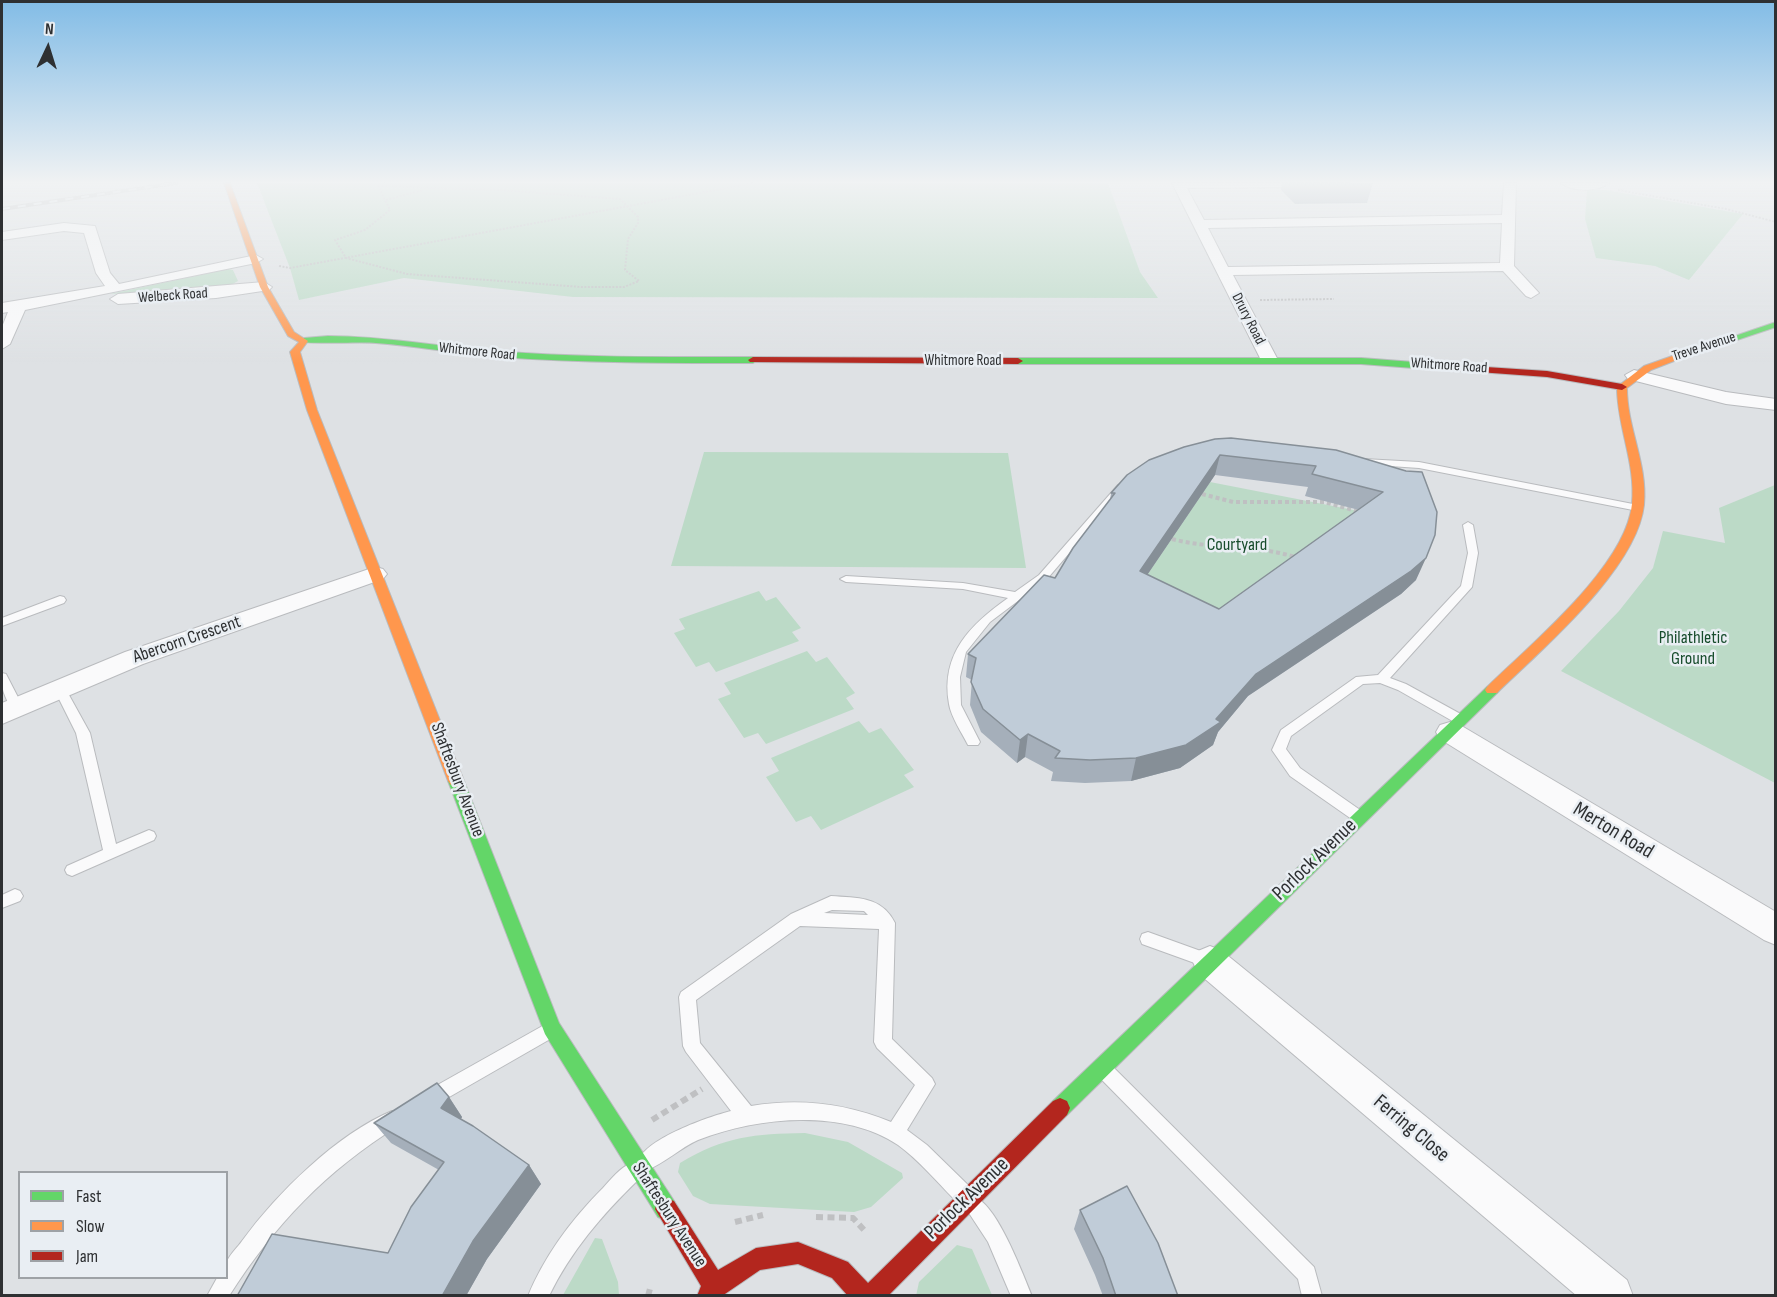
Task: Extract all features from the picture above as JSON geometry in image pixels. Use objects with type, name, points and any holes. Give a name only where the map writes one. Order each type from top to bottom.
[{"type":"street","points":[[94,244],[103,273],[114,288]]},
{"type":"street","points":[[250,244],[264,287],[291,334],[304,341]]},
{"type":"street","name":"Drury Road","points":[[1210,244],[1269,360]]},
{"type":"street","points":[[1508,244],[1507,267],[1531,293]]},
{"type":"street","name":"Welbeck Road","points":[[81,298],[114,288],[256,259]]},
{"type":"street","points":[[1223,271],[1507,267]]},
{"type":"street","name":"Welbeck Road","points":[[2,309],[81,298],[161,297],[264,287]]},
{"type":"street","points":[[2,344],[19,306]]},
{"type":"street","name":"Treve Avenue","points":[[1628,381],[1678,354],[1776,324]]},
{"type":"street","name":"Whitmore Road","points":[[304,341],[333,335],[361,335],[503,355],[602,360],[1361,361],[1492,369],[1595,381],[1628,381],[1776,405]]},
{"type":"street","name":"Shaftesbury Avenue","points":[[304,341],[295,352],[312,410],[450,760],[552,1028],[711,1291]]},
{"type":"street","name":"Porlock Avenue","points":[[871,1296],[1101,1067],[1456,726],[1593,588],[1624,548],[1638,508],[1637,467],[1621,401],[1628,381]]},
{"type":"street","name":"Abercorn Crescent","points":[[9,711],[134,658],[375,574]]},
{"type":"street","name":"Merton Road","points":[[1456,726],[1776,930]]},
{"type":"street","name":"Ferring Close","points":[[1210,962],[1611,1296]]},
{"type":"street","points":[[711,1291],[756,1259],[798,1253],[840,1270],[865,1296]]},
{"type":"lane","points":[[1352,461],[1419,465],[1638,508]]},
{"type":"lane","points":[[973,742],[955,705],[954,677],[960,651],[986,619],[1043,577],[1115,491],[1135,479]]},
{"type":"lane","points":[[1381,679],[1466,587],[1473,553],[1468,525]]},
{"type":"lane","points":[[846,579],[963,586],[1018,596]]},
{"type":"lane","points":[[2,622],[60,600]]},
{"type":"lane","points":[[2,677],[9,711]]},
{"type":"lane","points":[[1359,817],[1295,772],[1279,750],[1286,734],[1360,680],[1381,679],[1402,687],[1456,726]]},
{"type":"lane","points":[[60,689],[83,733],[111,852]]},
{"type":"lane","points":[[72,870],[149,836]]},
{"type":"lane","points":[[746,1115],[692,1046],[687,997],[797,919],[887,923],[883,1042],[926,1083],[894,1132]]},
{"type":"lane","points":[[1148,939],[1210,962]]},
{"type":"lane","points":[[228,1278],[241,1256],[279,1207],[320,1169],[382,1125],[552,1028]]},
{"type":"lane","points":[[1101,1067],[1307,1274],[1312,1296]]},
{"type":"lane","points":[[538,1296],[554,1263],[591,1211],[638,1167],[688,1135],[746,1115],[804,1110],[846,1114],[894,1132],[915,1147],[969,1199],[995,1235],[1022,1296]]},
{"type":"lane","points":[[217,1296],[227,1279]]},
{"type":"path","points":[[337,244],[346,258],[407,274],[581,287],[631,286],[639,281],[625,270],[628,244]]},
{"type":"path","points":[[272,267],[283,265],[291,268],[425,244]]},
{"type":"path","points":[[1238,300],[1334,299]]},
{"type":"path","points":[[1202,494],[1243,502],[1324,502],[1361,513]]},
{"type":"path","points":[[1172,539],[1199,546],[1277,551],[1300,559]]},
{"type":"path","points":[[646,1123],[702,1089]]},
{"type":"path","points":[[648,1296],[651,1285]]},
{"type":"green space","points":[[280,244],[1130,244],[1140,272],[1158,298],[573,297],[404,278],[299,300]]},
{"type":"green space","points":[[1592,244],[1719,244],[1689,280],[1655,266],[1596,258]]},
{"type":"green space","points":[[228,269],[233,270],[238,281],[227,287],[110,294]]},
{"type":"green space","points":[[704,452],[1008,453],[1026,568],[671,566]]},
{"type":"green space","name":"Courtyard","points":[[1210,482],[1374,514],[1212,631],[1135,593]]},
{"type":"green space","name":"Philathletic Ground","points":[[1775,485],[1775,783],[1561,671],[1619,611],[1653,568],[1663,531],[1725,543],[1719,508]]},
{"type":"green space","points":[[759,591],[766,601],[776,597],[801,628],[792,632],[799,641],[716,672],[709,662],[696,667],[674,633],[685,629],[679,619]]},
{"type":"green space","points":[[807,651],[816,662],[827,657],[855,693],[846,698],[854,709],[766,744],[758,733],[744,738],[718,699],[731,694],[724,683]]},
{"type":"green space","points":[[859,721],[869,733],[881,728],[914,770],[904,775],[914,787],[821,830],[811,816],[796,822],[766,777],[779,771],[771,758]]},
{"type":"green space","points":[[805,1133],[848,1142],[902,1173],[903,1178],[871,1207],[854,1212],[710,1204],[693,1196],[678,1172],[680,1163],[726,1142],[770,1134]]},
{"type":"green space","points":[[595,1238],[602,1239],[618,1282],[619,1295],[563,1295]]},
{"type":"green space","points":[[957,1245],[972,1249],[992,1295],[916,1296],[919,1282]]},
{"type":"building","points":[[1231,438],[1336,450],[1406,471],[1422,472],[1437,512],[1435,535],[1426,558],[1411,571],[1256,674],[1216,719],[1221,722],[1186,745],[1136,758],[1090,760],[1055,758],[1060,751],[1028,734],[1020,740],[983,709],[971,682],[976,658],[968,654],[1044,575],[1055,578],[1073,548],[1115,493],[1111,493],[1127,475],[1149,460],[1215,439]],"holes":[[[1220,455],[1316,466],[1312,474],[1383,492],[1219,609],[1140,571]]]},
{"type":"building","points":[[437,1083],[449,1097],[441,1108],[473,1126],[529,1165],[473,1241],[442,1296],[237,1296],[272,1234],[388,1253],[411,1207],[444,1162],[374,1123]]},
{"type":"building","points":[[1127,1186],[1158,1243],[1178,1296],[1116,1296],[1103,1258],[1080,1210]]},
{"type":"traffic: fast","points":[[1698,350],[1776,324]]},
{"type":"traffic: fast","points":[[304,341],[375,340],[470,352],[559,358],[753,360]]},
{"type":"traffic: fast","points":[[1018,361],[1361,361],[1440,367]]},
{"type":"traffic: fast","points":[[1060,1108],[1492,690]]},
{"type":"traffic: fast","points":[[456,781],[552,1028],[666,1209]]},
{"type":"traffic: slow","points":[[249,244],[264,287],[291,334],[304,341]]},
{"type":"traffic: slow","points":[[304,341],[295,352],[312,410],[456,781]]},
{"type":"traffic: slow","points":[[1492,690],[1579,604],[1620,552],[1633,527],[1638,505],[1637,468],[1623,408],[1622,387],[1648,368],[1698,350]]},
{"type":"traffic: jam","points":[[753,360],[1018,361]]},
{"type":"traffic: jam","points":[[1440,367],[1547,374],[1622,387]]},
{"type":"traffic: jam","points":[[871,1296],[1060,1108]]},
{"type":"traffic: jam","points":[[666,1209],[715,1286]]},
{"type":"traffic: jam","points":[[708,1296],[715,1286],[756,1259],[798,1253],[840,1270],[865,1296]]}]
